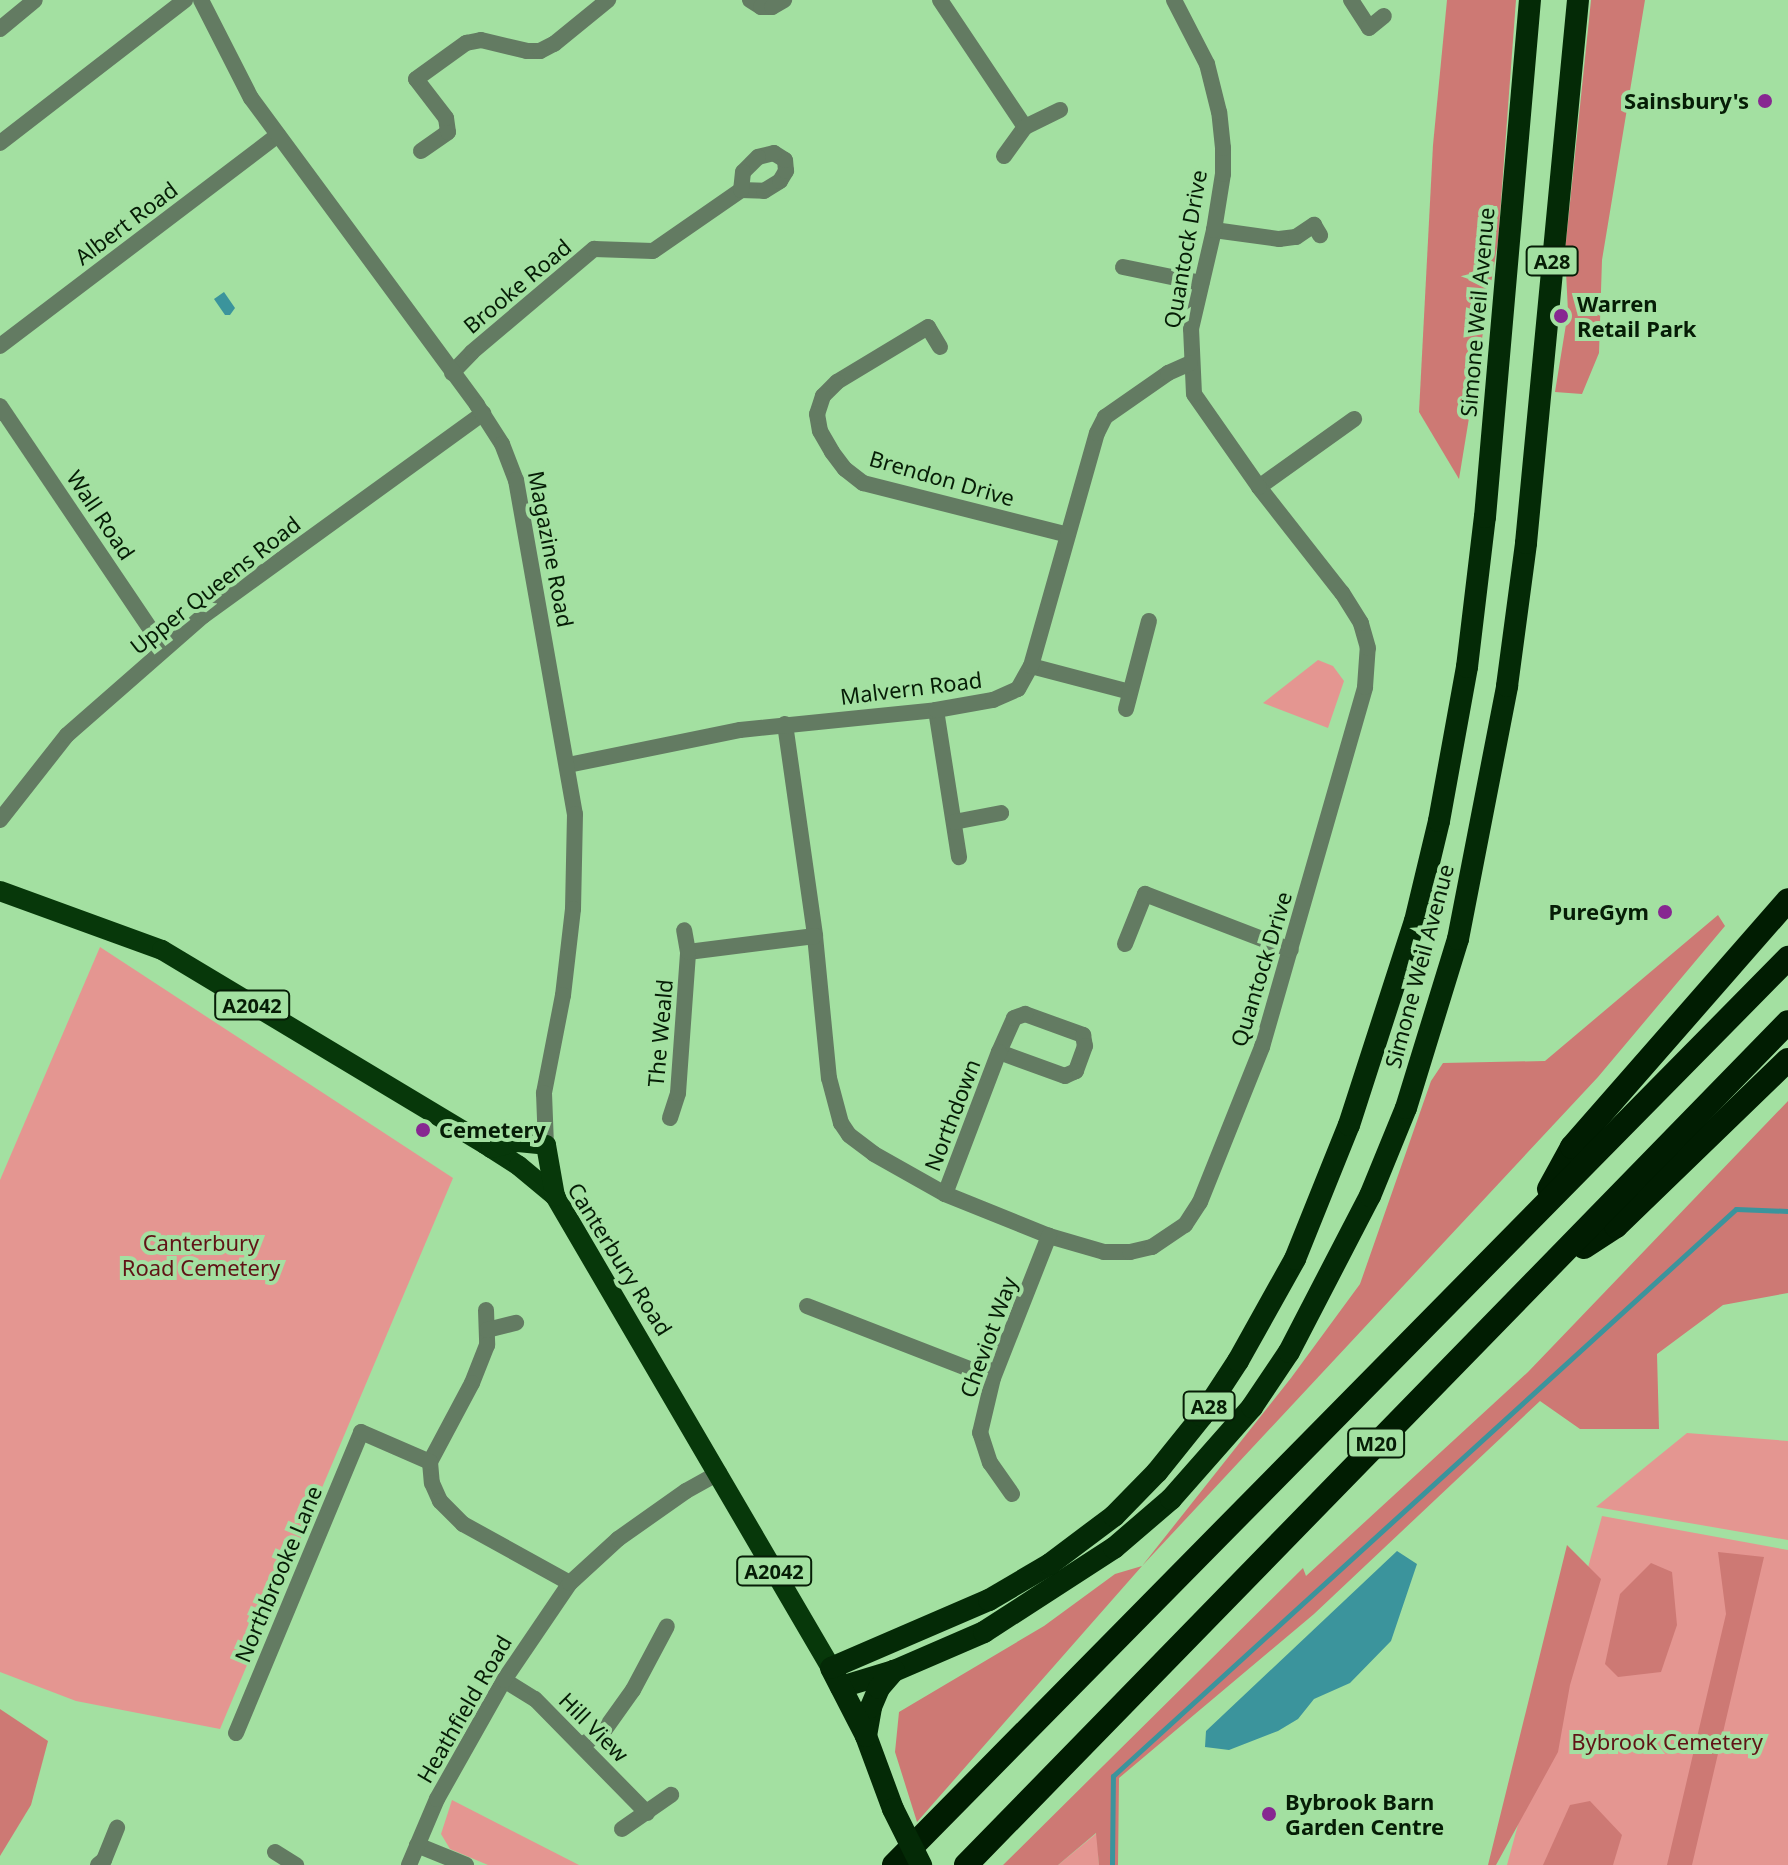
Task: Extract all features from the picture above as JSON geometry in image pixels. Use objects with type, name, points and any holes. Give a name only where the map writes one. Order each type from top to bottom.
[{"type":"highway","name":"Simone Weil Avenue","points":[[836,1678],[989,1600],[1050,1564],[1114,1516],[1157,1472],[1202,1416],[1238,1361],[1295,1259],[1349,1125],[1386,1019],[1415,921],[1439,821],[1467,667],[1485,517],[1530,0]]},
{"type":"highway","name":"Simone Weil Avenue","points":[[836,1678],[894,1671],[984,1632],[1114,1548],[1171,1499],[1252,1407],[1289,1352],[1370,1196],[1406,1108],[1458,939],[1507,686],[1526,543],[1578,0]]},
{"type":"highway","name":"M20","points":[[1534,1216],[1572,1147],[1788,900]]},
{"type":"highway","name":"M20","points":[[894,1865],[1788,958]]},
{"type":"highway","name":"M20","points":[[966,1865],[1326,1492],[1550,1268],[1788,1022]]},
{"type":"highway","name":"M20","points":[[1550,1268],[1616,1226],[1788,1060]]},
{"type":"highway","points":[[866,1736],[871,1707],[879,1688],[894,1671]]},
{"type":"highway","name":"Canterbury Road","points":[[836,1678],[866,1736],[893,1809],[921,1865]]},
{"type":"main road","name":"Canterbury Road","points":[[0,891],[162,950],[491,1148],[555,1196],[836,1678]]},
{"type":"main road","points":[[491,1148],[518,1142],[546,1145]]},
{"type":"main road","name":"Magazine Road","points":[[546,1145],[555,1196]]},
{"type":"street","points":[[0,29],[35,0]]},
{"type":"street","points":[[0,143],[185,0]]},
{"type":"street","name":"Magazine Road","points":[[201,0],[251,98],[483,413],[502,444],[516,480],[575,814],[573,909],[563,995],[544,1093],[546,1145]]},
{"type":"street","points":[[421,151],[448,132],[446,118],[416,79],[466,43],[481,40],[540,51],[554,44],[608,0]]},
{"type":"street","points":[[750,0],[761,7],[772,7],[784,0]]},
{"type":"street","points":[[940,0],[1025,127]]},
{"type":"street","name":"Quantock Drive","points":[[785,724],[815,936],[829,1078],[841,1123],[859,1145],[945,1194],[1049,1236],[1104,1252],[1130,1252],[1152,1247],[1185,1225],[1200,1202],[1262,1047],[1365,687],[1368,648],[1361,623],[1342,593],[1259,487],[1194,394],[1190,363],[1191,329],[1214,230],[1223,174],[1219,112],[1207,64],[1174,0]]},
{"type":"street","points":[[1351,0],[1369,28],[1384,16]]},
{"type":"street","points":[[1004,156],[1025,127],[1060,110]]},
{"type":"street","name":"Albert Road","points":[[0,346],[278,135]]},
{"type":"street","name":"Brooke Road","points":[[452,373],[472,352],[594,249],[653,251],[741,190]]},
{"type":"street","points":[[1214,230],[1279,239],[1296,237],[1314,224]]},
{"type":"street","points":[[1123,267],[1201,283]]},
{"type":"street","name":"Brendon Drive","points":[[940,347],[928,327],[837,382],[823,396],[817,414],[820,431],[832,452],[845,469],[863,483],[1068,535]]},
{"type":"street","name":"Malvern Road","points":[[568,765],[785,724],[936,710],[1008,695],[1018,689],[1031,666],[1097,433],[1105,417],[1168,373],[1190,363]]},
{"type":"street","name":"Wall Road","points":[[0,406],[164,649]]},
{"type":"street","name":"Upper Queens Road","points":[[0,820],[67,735],[203,616],[483,413]]},
{"type":"street","points":[[1259,487],[1354,419]]},
{"type":"street","points":[[1126,709],[1149,621]]},
{"type":"street","points":[[1031,666],[1130,692]]},
{"type":"street","points":[[936,710],[959,857]]},
{"type":"street","points":[[954,822],[1001,813]]},
{"type":"street","points":[[1125,944],[1145,894],[1291,950]]},
{"type":"street","name":"The Weald","points":[[670,1118],[678,1093],[688,952],[684,930]]},
{"type":"street","name":"The Weald","points":[[688,952],[815,936]]},
{"type":"street","name":"Northdown","points":[[945,1194],[999,1052],[1014,1018],[1025,1014],[1083,1035],[1085,1046],[1076,1071],[1065,1076],[999,1052]]},
{"type":"street","name":"Cheviot Way","points":[[1012,1494],[990,1463],[980,1433],[993,1378],[1049,1236]]},
{"type":"street","points":[[807,1306],[993,1378]]},
{"type":"street","points":[[486,1310],[487,1345],[472,1383],[430,1462],[432,1483],[440,1501],[463,1524],[570,1583]]},
{"type":"street","points":[[487,1330],[516,1323]]},
{"type":"street","name":"Northbrooke Lane","points":[[236,1733],[361,1432],[430,1462]]},
{"type":"street","name":"Heathfield Road","points":[[409,1865],[437,1799],[504,1680],[570,1583],[618,1539],[686,1491],[719,1473]]},
{"type":"street","points":[[583,1744],[603,1732],[626,1701],[667,1626]]},
{"type":"street","name":"Hill View","points":[[504,1680],[535,1699],[583,1744],[647,1813]]},
{"type":"street","points":[[622,1829],[671,1795]]},
{"type":"street","points":[[98,1865],[104,1860],[117,1827]]},
{"type":"street","points":[[417,1845],[466,1865]]},
{"type":"street","points":[[275,1852],[296,1865]]},
{"type":"green space","points":[[1318,660],[1333,666],[1344,681],[1328,728],[1263,703]]},
{"type":"green space","name":"Canterbury Road Cemetery","points":[[100,947],[453,1178],[220,1729],[76,1701],[0,1672],[0,1180]]},
{"type":"green space","points":[[1687,1433],[1788,1441],[1788,1540],[1596,1507]]},
{"type":"green space","name":"Bybrook Cemetery","points":[[1602,1516],[1788,1550],[1788,1865],[1507,1865]]},
{"type":"green space","points":[[452,1800],[579,1865],[488,1865],[450,1849],[441,1834]]},
{"type":"green space","points":[[1097,1833],[1099,1865],[1058,1865]]},
{"type":"shaded area","points":[[1447,0],[1516,0],[1498,241],[1459,479],[1419,412],[1433,145]]},
{"type":"shaded area","points":[[1591,0],[1645,0],[1602,260],[1599,353],[1582,394],[1555,392],[1568,312],[1565,251]]},
{"type":"shaded area","points":[[1718,915],[1725,926],[1598,1077],[1142,1566],[1291,1378],[1360,1284],[1431,1081],[1443,1063],[1545,1061]]},
{"type":"shaded area","points":[[1788,1101],[1788,1293],[1723,1305],[1657,1354],[1659,1429],[1580,1429],[1540,1401],[1314,1614],[1119,1778],[1118,1865],[1099,1865],[1096,1833],[1058,1865],[1003,1865],[1303,1568],[1306,1576],[1528,1372]]},
{"type":"shaded area","points":[[1567,1545],[1601,1579],[1570,1685],[1558,1752],[1496,1865],[1488,1865]]},
{"type":"shaded area","points":[[1718,1552],[1764,1557],[1692,1865],[1667,1865],[1726,1614]]},
{"type":"shaded area","points":[[1651,1563],[1672,1572],[1677,1625],[1661,1672],[1618,1677],[1605,1664],[1620,1594]]},
{"type":"shaded area","points":[[1142,1566],[917,1822],[895,1752],[899,1712],[1044,1626],[1115,1574]]},
{"type":"shaded area","points":[[0,1709],[48,1741],[31,1805],[0,1856]]},
{"type":"shaded area","points":[[1590,1801],[1622,1835],[1613,1865],[1543,1865],[1570,1805]]},
{"type":"water","points":[[224,292],[235,308],[230,315],[225,315],[214,299]]},
{"type":"water","points":[[1397,1551],[1417,1564],[1391,1641],[1350,1683],[1314,1699],[1298,1719],[1278,1731],[1229,1750],[1205,1747],[1206,1731]]},
{"type":"waterway","points":[[1112,1865],[1113,1776],[1736,1209],[1788,1211]]},
{"type":"place","name":"Sainsbury's","points":[[1765,101]]},
{"type":"place","name":"Warren Retail Park","points":[[1561,316]]},
{"type":"place","name":"PureGym","points":[[1665,912]]},
{"type":"place","name":"Cemetery","points":[[423,1130]]},
{"type":"place","name":"Bybrook Barn Garden Centre","points":[[1269,1814]]}]
